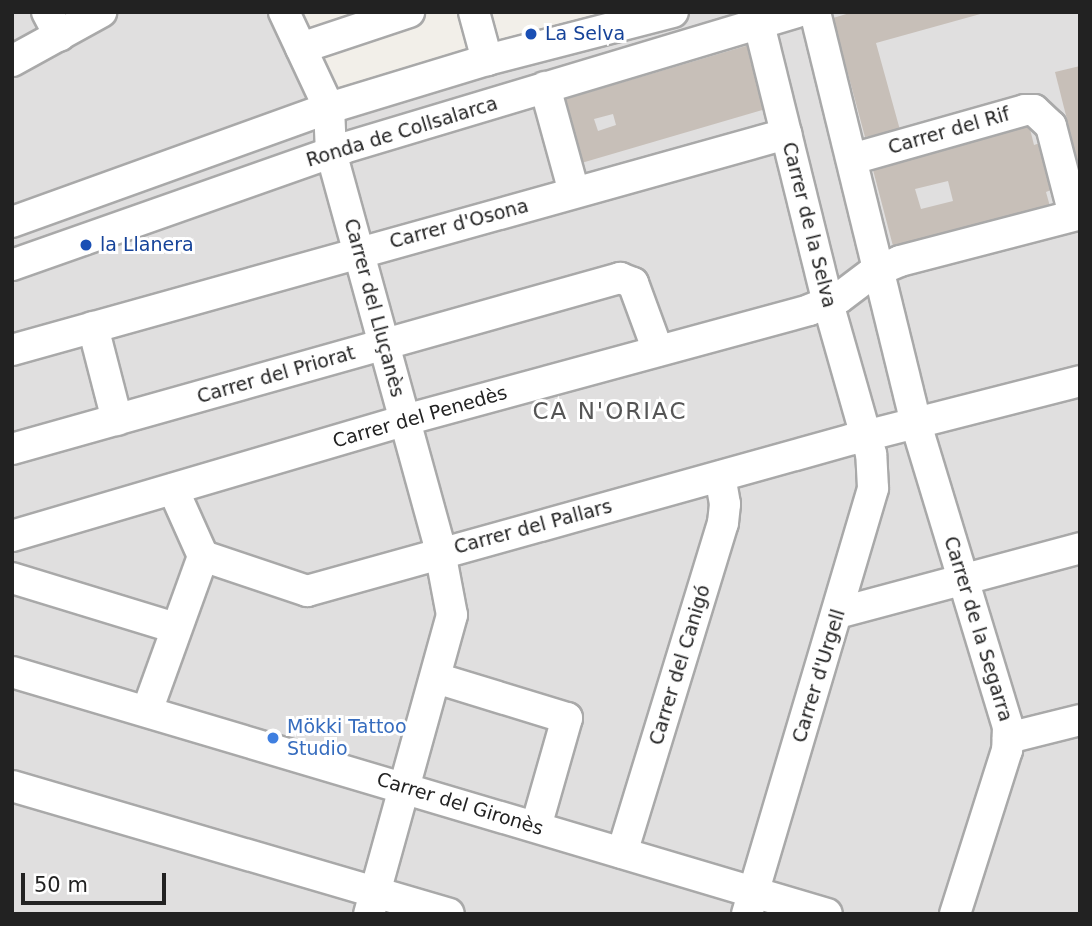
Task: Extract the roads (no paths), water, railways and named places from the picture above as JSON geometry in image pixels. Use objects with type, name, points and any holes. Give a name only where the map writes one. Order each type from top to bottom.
[{"type":"street","points":[[12,61],[54,24],[101,12]]},
{"type":"street","points":[[284,12],[329,108]]},
{"type":"street","points":[[301,48],[409,12]]},
{"type":"street","points":[[474,12],[488,60]]},
{"type":"street","points":[[12,222],[329,108],[488,60],[673,12]]},
{"type":"street","name":"Ronda de Collsalarca","points":[[12,265],[331,152],[545,87],[757,18],[796,12]]},
{"type":"street","points":[[816,12],[916,424]]},
{"type":"street","name":"Carrer de la Selva","points":[[757,18],[828,303],[866,437]]},
{"type":"street","points":[[545,87],[574,192]]},
{"type":"street","name":"Carrer del Lluçanès","points":[[329,108],[331,152],[441,553],[452,615],[372,902]]},
{"type":"street","name":"Carrer del Rif","points":[[852,159],[1025,110],[1034,110],[1051,126],[1077,214]]},
{"type":"street","name":"Carrer d'Osona","points":[[12,350],[358,251],[786,134]]},
{"type":"street","name":"Carrer del Penedès","points":[[12,536],[405,420],[828,303],[878,270],[900,261],[1077,214]]},
{"type":"street","name":"Carrer del Priorat","points":[[12,449],[620,278],[633,283],[658,351]]},
{"type":"street","points":[[93,327],[117,420]]},
{"type":"street","name":"Carrer del Pallars","points":[[203,556],[307,591],[720,476],[1080,381]]},
{"type":"street","name":"Carrer de la Segarra","points":[[916,424],[1002,701],[1008,738],[1007,750],[955,914]]},
{"type":"street","name":"Carrer d'Urgell","points":[[750,903],[873,488],[866,437]]},
{"type":"street","name":"Carrer del Canigó","points":[[622,853],[723,523],[725,504],[720,476]]},
{"type":"street","points":[[147,711],[203,556],[173,489]]},
{"type":"street","points":[[838,613],[1080,548]]},
{"type":"street","points":[[12,578],[176,628]]},
{"type":"street","name":"Carrer del Gironès","points":[[12,672],[622,853],[750,903],[827,914]]},
{"type":"street","points":[[436,678],[567,718],[536,827]]},
{"type":"street","points":[[1008,738],[1080,720]]},
{"type":"street","points":[[12,786],[372,902],[449,914]]},
{"type":"place","name":"La Selva","points":[[531,34]]},
{"type":"place","name":"la Llanera","points":[[86,245]]},
{"type":"place","name":"Mökki Tattoo Studio","points":[[273,738]]},
{"type":"district","name":"CA N'ORIAC","points":[[610,411]]}]
